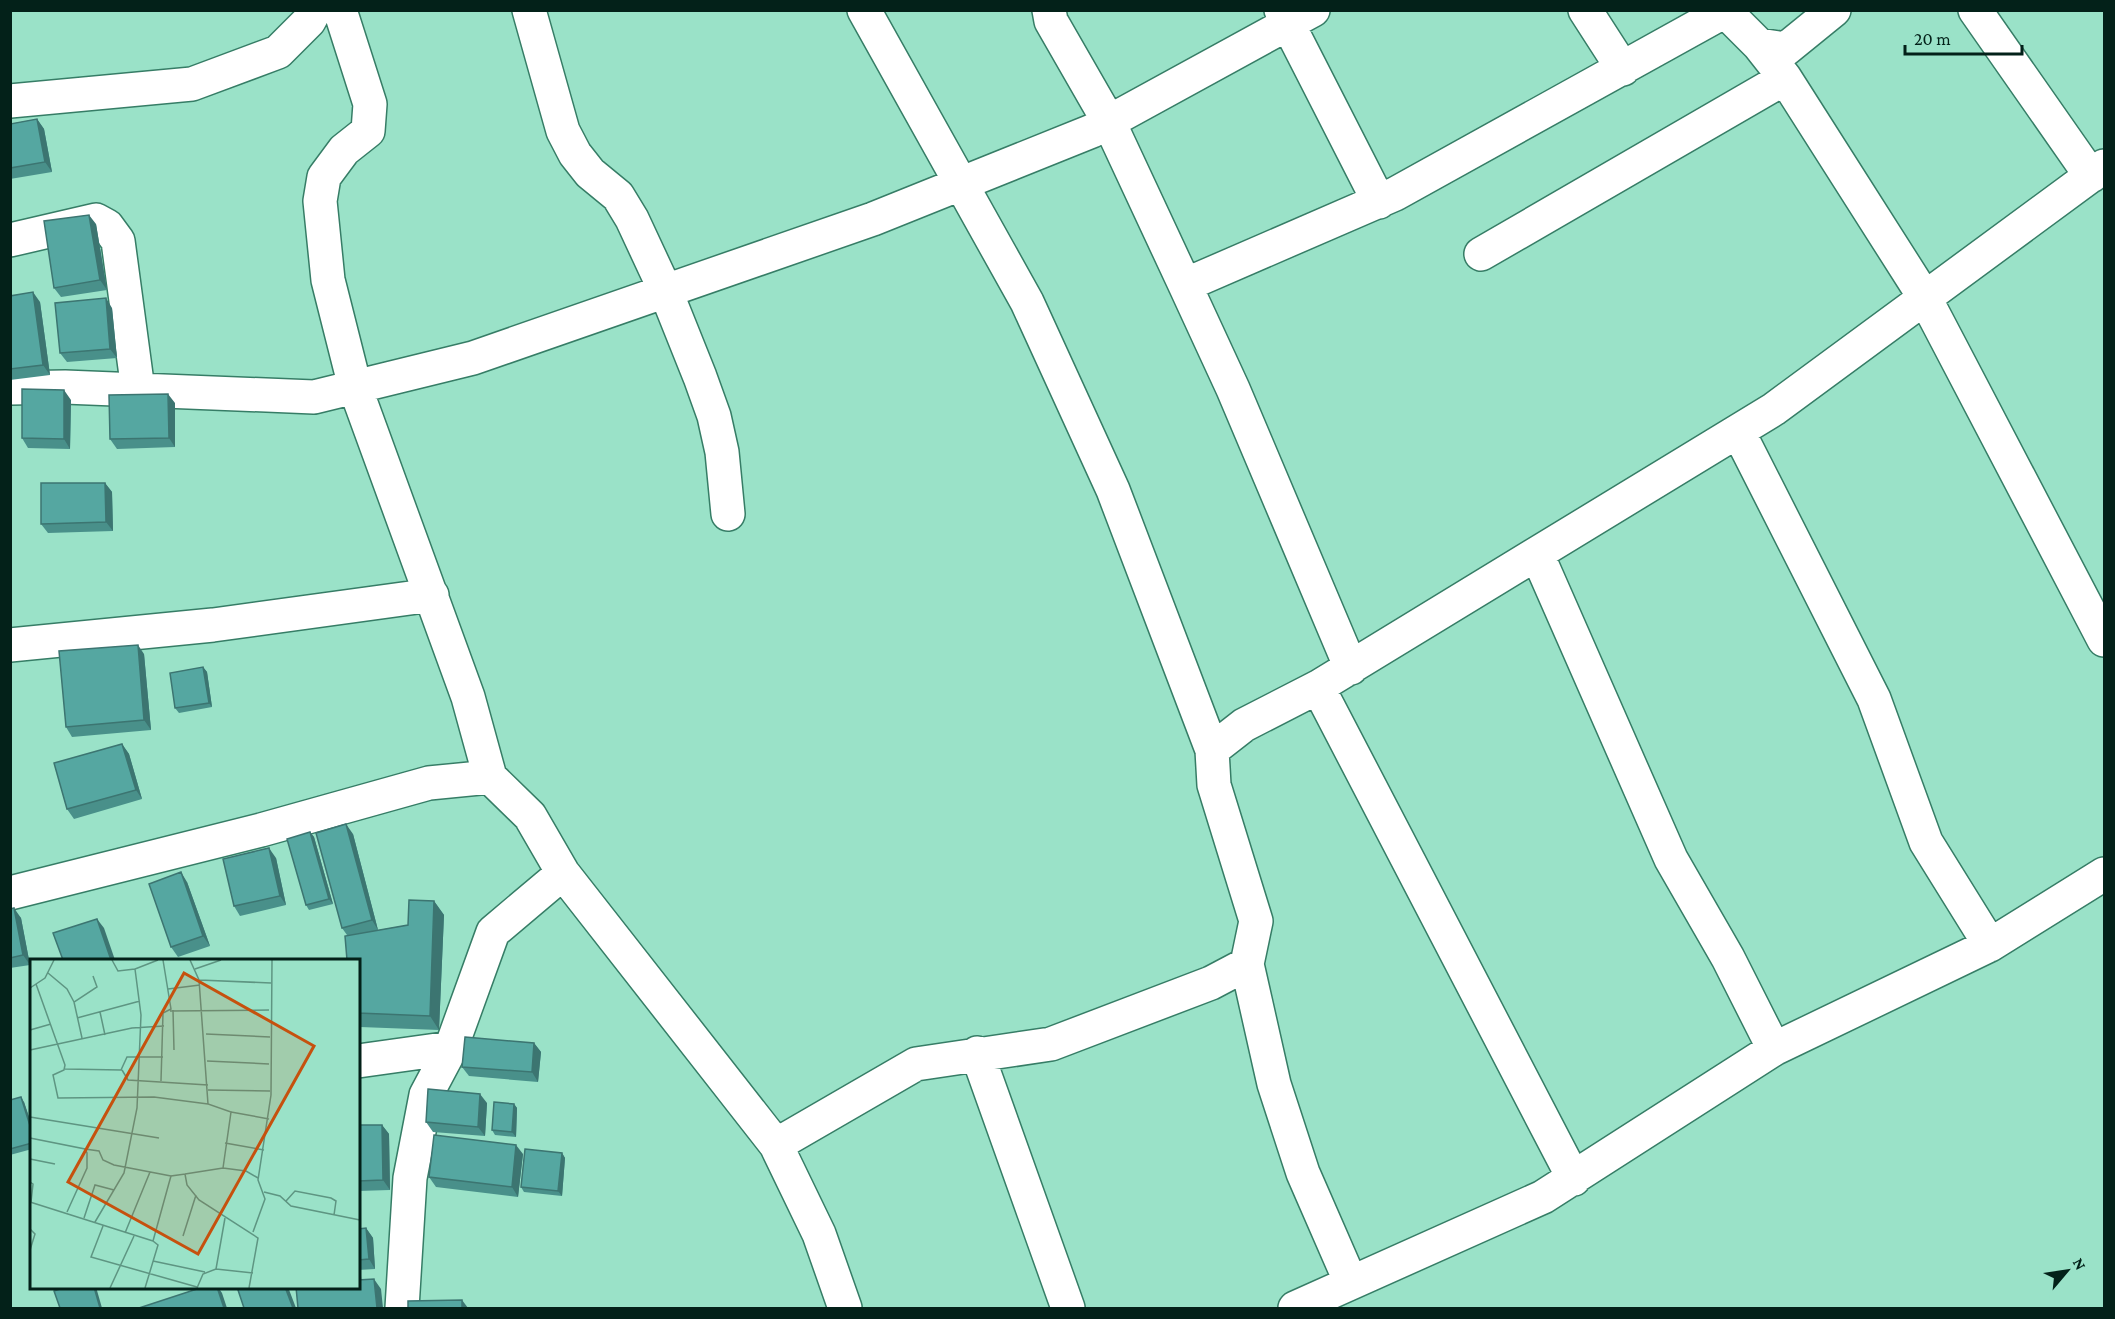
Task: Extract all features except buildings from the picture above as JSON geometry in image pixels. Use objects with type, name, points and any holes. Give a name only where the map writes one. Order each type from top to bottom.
[{"type":"street","points":[[10,101],[192,84],[278,52],[309,21],[315,10]]},
{"type":"street","points":[[340,10],[370,104],[368,130],[344,150],[324,177],[320,201],[328,280],[355,387],[468,697],[490,777],[530,816],[563,873],[776,1145],[819,1234],[845,1308]]},
{"type":"street","points":[[529,10],[564,131],[571,146],[591,173],[618,196],[666,292],[714,416],[722,452],[728,514]]},
{"type":"street","points":[[864,10],[1027,302],[1113,490],[1212,750],[1214,785],[1256,921],[1247,964],[1274,1084],[1304,1173],[1351,1283]]},
{"type":"street","points":[[1049,10],[1052,21],[1109,122],[1233,389],[1351,668]]},
{"type":"street","points":[[1585,10],[1623,69]]},
{"type":"street","points":[[1759,45],[1786,49],[1834,10]]},
{"type":"street","points":[[1212,750],[1244,725],[1351,668],[1774,409],[2098,171],[1975,10]]},
{"type":"street","points":[[1185,285],[1379,202],[1725,11],[1759,45],[1785,78],[1925,298],[2104,640]]},
{"type":"street","points":[[10,388],[314,397],[473,358],[873,219],[1092,131],[1294,15],[1379,202]]},
{"type":"street","points":[[1481,254],[1785,78]]},
{"type":"street","points":[[10,240],[96,220],[107,226],[118,242],[138,390]]},
{"type":"street","points":[[1738,431],[1874,699],[1926,842],[1990,945]]},
{"type":"street","points":[[1537,554],[1671,858],[1728,958],[1774,1049]]},
{"type":"street","points":[[10,645],[213,625],[432,596]]},
{"type":"street","points":[[1318,687],[1574,1179]]},
{"type":"street","points":[[10,893],[261,830],[429,783],[490,777]]},
{"type":"street","points":[[402,1308],[410,1178],[426,1095],[451,1048],[493,932],[563,873]]},
{"type":"street","points":[[1295,1308],[1543,1197],[1774,1049],[1990,945],[2104,874]]},
{"type":"street","points":[[776,1145],[916,1064],[977,1053],[1051,1044],[1211,983],[1247,964]]},
{"type":"street","points":[[360,1061],[451,1048]]},
{"type":"street","points":[[977,1053],[1068,1308]]}]
